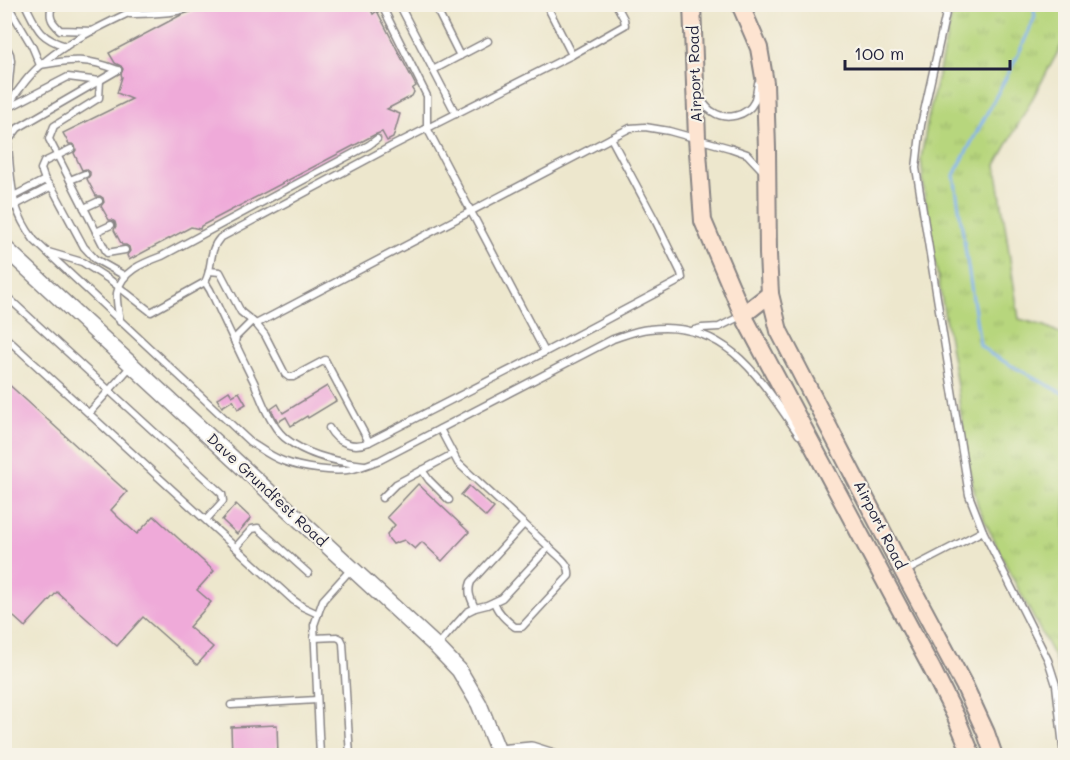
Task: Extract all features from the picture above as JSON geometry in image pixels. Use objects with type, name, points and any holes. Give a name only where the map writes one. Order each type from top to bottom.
[{"type":"main road","name":"Airport Road","points":[[692,4],[703,221],[743,315],[937,678],[972,756]]},
{"type":"main road","name":"Airport Road","points":[[740,4],[756,40],[766,97],[768,254],[773,311],[782,336],[965,687],[994,756]]},
{"type":"main road","points":[[743,315],[770,294]]},
{"type":"street","name":"Dave Grundfest Road","points":[[4,247],[436,646],[459,670],[479,704],[499,754]]},
{"type":"street","points":[[499,754],[531,750],[550,756]]},
{"type":"lane","points":[[7,4],[40,64]]},
{"type":"lane","points":[[25,4],[36,27],[45,37],[66,46]]},
{"type":"lane","points":[[57,4],[51,9],[49,16],[60,30],[93,31]]},
{"type":"lane","points":[[126,15],[137,4]]},
{"type":"lane","points":[[10,107],[16,93],[40,64],[66,46],[147,4]]},
{"type":"lane","points":[[126,15],[188,9],[198,4]]},
{"type":"lane","points":[[381,4],[427,96],[427,128],[545,352]]},
{"type":"lane","points":[[399,4],[456,114]]},
{"type":"lane","points":[[434,4],[459,56]]},
{"type":"lane","points":[[546,4],[572,55]]},
{"type":"lane","points":[[46,252],[82,262],[151,312],[205,282],[212,249],[220,237],[572,55],[625,25],[616,4]]},
{"type":"lane","points":[[948,4],[921,125],[916,168],[969,495],[982,531],[1048,660],[1056,685],[1064,756]]},
{"type":"lane","points":[[433,70],[488,41]]},
{"type":"lane","points":[[4,42],[11,61],[8,92],[10,107],[8,175],[14,202],[26,230],[46,252],[250,442],[282,461],[331,470],[367,465],[614,339],[648,329],[694,330],[719,327],[743,315]]},
{"type":"lane","points":[[8,141],[18,128],[118,70],[83,60],[63,60],[40,64]]},
{"type":"lane","points":[[695,90],[705,105],[720,116],[740,115],[754,101],[762,65]]},
{"type":"lane","points":[[10,107],[68,77],[100,81]]},
{"type":"lane","points":[[100,81],[99,98],[54,126],[49,139],[107,253],[124,250]]},
{"type":"lane","points":[[235,343],[236,337],[254,322],[630,128],[645,127],[669,131],[730,148],[747,154],[767,176]]},
{"type":"lane","points":[[329,428],[335,437],[348,444],[363,445],[545,352],[682,278],[656,222],[611,138]]},
{"type":"lane","points":[[120,322],[117,294],[125,276],[142,264],[162,256],[369,146],[377,139]]},
{"type":"lane","points":[[71,149],[44,162],[41,169],[45,180],[84,247],[95,259],[125,276]]},
{"type":"lane","points":[[70,180],[85,174]]},
{"type":"lane","points":[[4,211],[45,180]]},
{"type":"lane","points":[[4,201],[14,202],[51,187]]},
{"type":"lane","points":[[84,208],[99,201]]},
{"type":"lane","points":[[96,232],[111,225]]},
{"type":"lane","points":[[209,271],[220,272],[241,312],[265,335],[285,374],[293,377],[325,360],[369,442]]},
{"type":"lane","points":[[205,282],[269,415],[281,434],[287,440],[314,454],[345,463],[367,465]]},
{"type":"lane","points":[[4,294],[222,494],[223,501],[206,520]]},
{"type":"lane","points":[[694,330],[724,345],[747,364],[835,487]]},
{"type":"lane","points":[[4,336],[297,603],[318,614]]},
{"type":"lane","points":[[89,413],[132,365]]},
{"type":"lane","points":[[440,429],[458,463],[567,565],[570,573],[522,627],[515,627],[503,617],[494,602]]},
{"type":"lane","points":[[382,498],[396,484],[453,454]]},
{"type":"lane","points":[[422,470],[449,500]]},
{"type":"lane","points":[[475,608],[469,592],[471,582],[524,524]]},
{"type":"lane","points":[[236,547],[252,530],[258,528],[308,573]]},
{"type":"lane","points":[[904,573],[982,531]]},
{"type":"lane","points":[[436,646],[467,612],[494,602],[509,591],[549,548]]},
{"type":"lane","points":[[320,756],[314,625],[323,600],[352,568]]},
{"type":"lane","points":[[314,638],[337,637],[343,643],[350,756]]},
{"type":"lane","points":[[231,705],[317,700]]},
{"type":"green space","points":[[954,5],[1065,5],[1065,39],[996,165],[1019,319],[1045,326],[1065,336],[1065,724],[1064,692],[1054,657],[978,507],[969,468],[955,373],[926,211],[921,158]]},
{"type":"building","points":[[202,4],[368,4],[373,14],[377,11],[416,86],[412,89],[414,92],[412,96],[387,109],[400,114],[393,138],[387,141],[382,132],[374,135],[201,226],[200,229],[191,227],[129,260],[127,255],[130,251],[129,247],[122,245],[114,230],[115,222],[109,220],[101,206],[104,202],[103,198],[96,196],[87,179],[90,172],[86,169],[82,170],[74,153],[75,146],[69,144],[63,133],[132,99],[117,93],[123,69],[115,63],[109,53],[181,15],[199,9]]},
{"type":"building","points":[[4,380],[127,492],[111,510],[119,518],[137,534],[154,516],[214,571],[197,590],[211,602],[189,627],[213,647],[197,665],[143,617],[117,646],[57,592],[25,627],[4,608]]},
{"type":"building","points":[[327,386],[336,401],[291,426],[286,417],[278,422],[271,409],[278,404],[283,413]]},
{"type":"building","points":[[229,391],[232,396],[239,392],[246,404],[238,409],[233,400],[222,407],[217,399]]},
{"type":"building","points":[[418,484],[469,532],[442,561],[422,542],[415,549],[404,540],[393,544],[388,538],[387,534],[395,525],[387,517]]},
{"type":"building","points":[[469,486],[494,508],[486,517],[461,495]]},
{"type":"building","points":[[236,504],[251,518],[237,534],[222,520]]},
{"type":"building","points":[[277,725],[278,756],[232,756],[231,727]]},
{"type":"waterway","points":[[1033,4],[1035,17],[1018,55],[954,175],[980,345],[992,355],[1066,395]]}]
